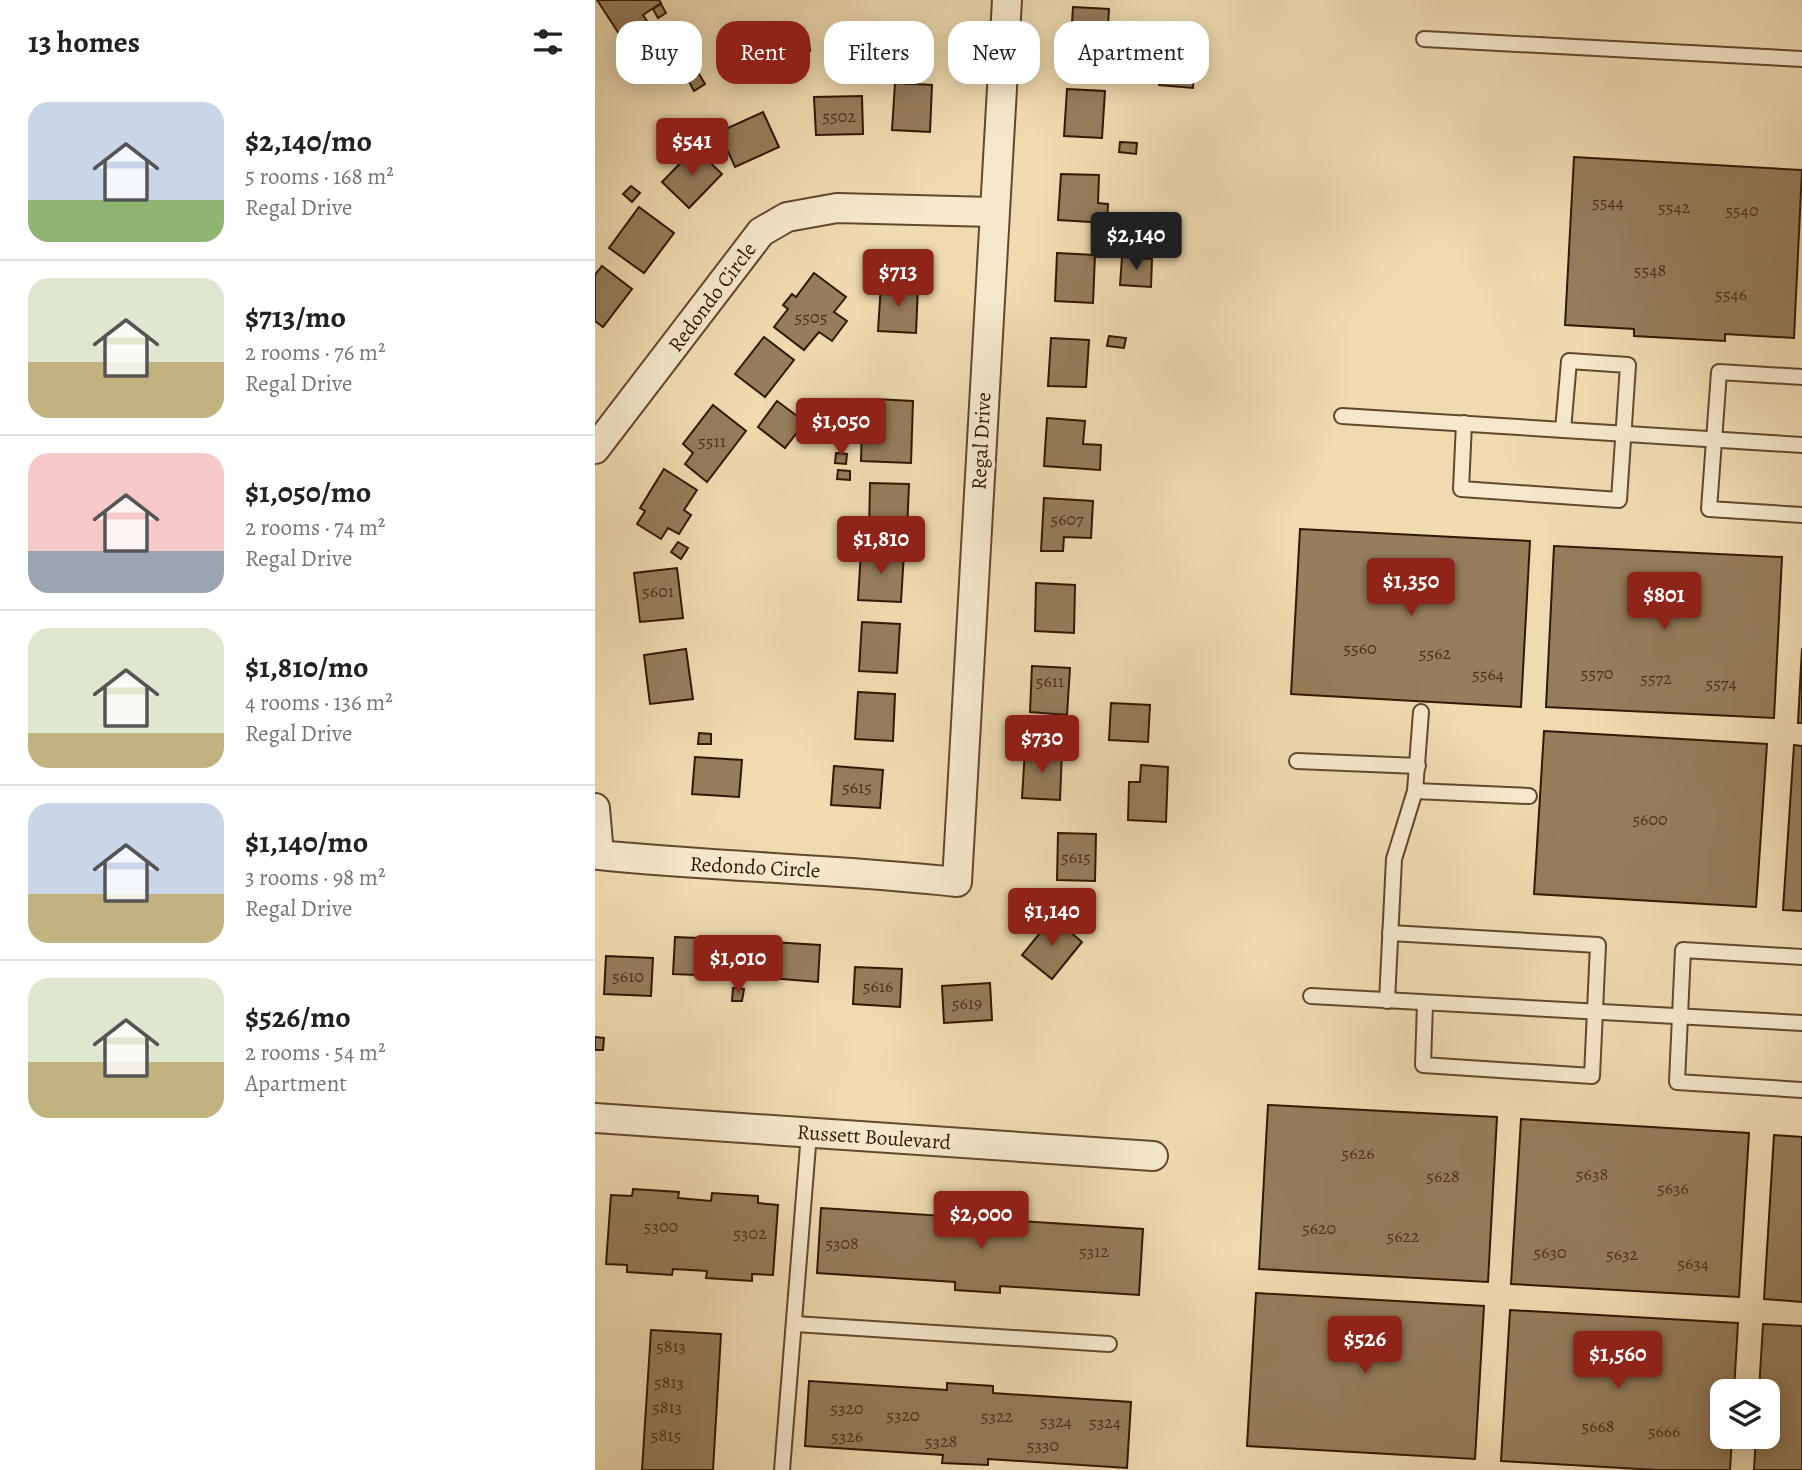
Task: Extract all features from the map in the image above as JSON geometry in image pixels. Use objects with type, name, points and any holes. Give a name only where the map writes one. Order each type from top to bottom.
[{"type":"street","name":"Regal Drive","points":[[957,882],[1007,0]]},
{"type":"street","name":"Redondo Circle","points":[[595,449],[761,232],[787,216],[837,208],[993,212]]},
{"type":"street","name":"Redondo Circle","points":[[595,808],[599,855],[667,862],[876,873],[957,882]]},
{"type":"street","name":"Russett Boulevard","points":[[595,1118],[1153,1156]]},
{"type":"lane","points":[[1424,39],[1802,60]]},
{"type":"lane","points":[[1464,424],[1461,489],[1619,500],[1628,365],[1569,361],[1563,430]]},
{"type":"lane","points":[[1802,377],[1719,372],[1709,509],[1802,515]]},
{"type":"lane","points":[[1342,416],[1802,445]]},
{"type":"lane","points":[[1387,1002],[1394,859],[1415,791],[1421,712]]},
{"type":"lane","points":[[1297,761],[1418,766]]},
{"type":"lane","points":[[1415,791],[1529,796]]},
{"type":"lane","points":[[1390,933],[1598,945],[1592,1076],[1423,1065],[1425,1003]]},
{"type":"lane","points":[[1802,957],[1683,950],[1677,1082],[1802,1090]]},
{"type":"lane","points":[[1311,996],[1802,1023]]},
{"type":"lane","points":[[782,1470],[809,1133]]},
{"type":"lane","points":[[795,1324],[1109,1344]]},
{"type":"building","points":[[597,0],[659,0],[661,3],[643,15],[647,21],[616,21],[616,29]]},
{"type":"building","points":[[661,4],[666,13],[658,18],[653,9]]},
{"type":"building","points":[[1073,7],[1109,9],[1108,21],[1072,21]]},
{"type":"building","points":[[702,79],[705,84],[694,91],[690,84],[702,84]]},
{"type":"building","points":[[895,84],[932,85],[930,132],[892,130]]},
{"type":"building","points":[[1159,84],[1193,84],[1193,88]]},
{"type":"building","points":[[1067,89],[1105,91],[1102,138],[1064,136]]},
{"type":"building","points":[[862,96],[863,134],[816,135],[814,97]]},
{"type":"building","points":[[763,112],[779,147],[735,167],[719,132]]},
{"type":"building","points":[[1120,142],[1137,143],[1136,154],[1119,152]]},
{"type":"building","points":[[695,148],[722,174],[689,208],[662,182]]},
{"type":"building","points":[[1574,157],[1802,170],[1794,338],[1725,334],[1725,341],[1634,336],[1634,329],[1565,325]]},
{"type":"building","points":[[1061,174],[1099,175],[1098,203],[1108,204],[1107,223],[1058,220]]},
{"type":"building","points":[[631,186],[640,193],[632,202],[623,194]]},
{"type":"building","points":[[639,207],[674,233],[644,273],[609,248]]},
{"type":"building","points":[[1057,253],[1095,255],[1093,303],[1055,301]]},
{"type":"building","points":[[1122,257],[1152,259],[1151,287],[1120,285]]},
{"type":"building","points":[[602,266],[632,289],[603,327],[595,321],[595,275]]},
{"type":"building","points":[[814,273],[846,297],[834,312],[847,321],[832,341],[819,332],[804,350],[774,327],[788,309],[783,305],[792,294],[796,297]]},
{"type":"building","points":[[881,284],[918,286],[916,333],[878,331]]},
{"type":"building","points":[[1109,336],[1126,338],[1124,348],[1107,346]]},
{"type":"building","points":[[764,337],[794,360],[765,397],[735,374]]},
{"type":"building","points":[[1051,338],[1089,340],[1086,387],[1048,386]]},
{"type":"building","points":[[875,399],[913,401],[911,463],[861,461],[862,423],[874,423]]},
{"type":"building","points":[[777,401],[805,422],[785,448],[758,427]]},
{"type":"building","points":[[713,405],[746,431],[707,482],[685,464],[693,453],[683,444]]},
{"type":"building","points":[[1047,418],[1085,421],[1083,444],[1101,445],[1100,470],[1044,466]]},
{"type":"building","points":[[836,453],[847,454],[846,464],[835,463]]},
{"type":"building","points":[[664,469],[697,490],[684,510],[691,515],[679,534],[668,528],[661,539],[637,524],[645,511],[640,508]]},
{"type":"building","points":[[838,470],[850,471],[850,480],[837,479]]},
{"type":"building","points":[[870,483],[909,484],[907,532],[869,531]]},
{"type":"building","points":[[1044,498],[1093,501],[1091,538],[1064,537],[1063,551],[1041,551]]},
{"type":"building","points":[[1300,529],[1530,541],[1521,707],[1291,694]]},
{"type":"building","points":[[678,542],[688,548],[681,559],[671,552]]},
{"type":"building","points":[[1554,546],[1782,557],[1774,718],[1546,707]]},
{"type":"building","points":[[861,551],[904,553],[901,602],[858,600]]},
{"type":"building","points":[[677,568],[683,618],[640,622],[634,573]]},
{"type":"building","points":[[1036,583],[1075,585],[1074,633],[1035,631]]},
{"type":"building","points":[[862,622],[900,624],[897,673],[859,671]]},
{"type":"building","points":[[1802,648],[1802,723],[1798,723]]},
{"type":"building","points":[[686,649],[693,699],[650,704],[644,655]]},
{"type":"building","points":[[1032,666],[1070,668],[1067,715],[1030,712]]},
{"type":"building","points":[[858,692],[895,694],[893,741],[855,739]]},
{"type":"building","points":[[1111,703],[1150,705],[1148,742],[1109,740]]},
{"type":"building","points":[[1544,731],[1767,744],[1756,907],[1534,894]]},
{"type":"building","points":[[699,733],[711,734],[711,744],[698,744]]},
{"type":"building","points":[[1794,745],[1802,746],[1802,911],[1783,910]]},
{"type":"building","points":[[1025,750],[1062,752],[1060,800],[1022,798]]},
{"type":"building","points":[[695,757],[742,760],[739,797],[692,794]]},
{"type":"building","points":[[1141,765],[1168,767],[1166,822],[1128,820],[1129,782],[1140,782]]},
{"type":"building","points":[[834,766],[883,770],[880,808],[831,805]]},
{"type":"building","points":[[1058,833],[1096,834],[1095,881],[1057,880]]},
{"type":"building","points":[[1053,917],[1082,942],[1052,979],[1022,955]]},
{"type":"building","points":[[675,937],[723,939],[721,976],[673,974]]},
{"type":"building","points":[[772,942],[820,945],[818,982],[770,978]]},
{"type":"building","points":[[606,956],[653,958],[651,996],[604,994]]},
{"type":"building","points":[[855,967],[902,969],[900,1007],[853,1004]]},
{"type":"building","points":[[990,983],[992,1020],[944,1023],[942,986]]},
{"type":"building","points":[[733,988],[744,989],[742,1001],[732,1001]]},
{"type":"building","points":[[595,1037],[604,1038],[603,1050],[595,1050]]},
{"type":"building","points":[[1268,1105],[1497,1117],[1488,1282],[1259,1269]]},
{"type":"building","points":[[1521,1119],[1749,1133],[1739,1297],[1511,1284]]},
{"type":"building","points":[[1774,1135],[1802,1137],[1802,1302],[1764,1299]]},
{"type":"building","points":[[633,1189],[679,1192],[678,1198],[711,1201],[712,1193],[758,1196],[758,1203],[778,1205],[773,1275],[752,1274],[752,1281],[706,1278],[707,1271],[673,1269],[672,1275],[627,1272],[627,1265],[606,1264],[611,1195],[632,1196]]},
{"type":"building","points":[[821,1208],[959,1217],[960,1210],[1006,1213],[1005,1220],[1143,1229],[1139,1295],[1000,1286],[1000,1293],[955,1290],[955,1282],[817,1273]]},
{"type":"building","points":[[1256,1293],[1484,1306],[1475,1459],[1247,1446]]},
{"type":"building","points":[[1510,1310],[1738,1323],[1735,1379],[1710,1379],[1710,1449],[1731,1449],[1730,1470],[1657,1470],[1501,1461]]},
{"type":"building","points":[[1763,1324],[1802,1326],[1802,1470],[1754,1470],[1755,1449],[1780,1449],[1780,1379],[1760,1379]]},
{"type":"building","points":[[651,1330],[721,1334],[713,1470],[642,1470]]},
{"type":"building","points":[[809,1381],[947,1390],[947,1383],[993,1386],[993,1393],[1131,1402],[1127,1468],[988,1459],[988,1465],[942,1463],[943,1455],[805,1446]]}]
